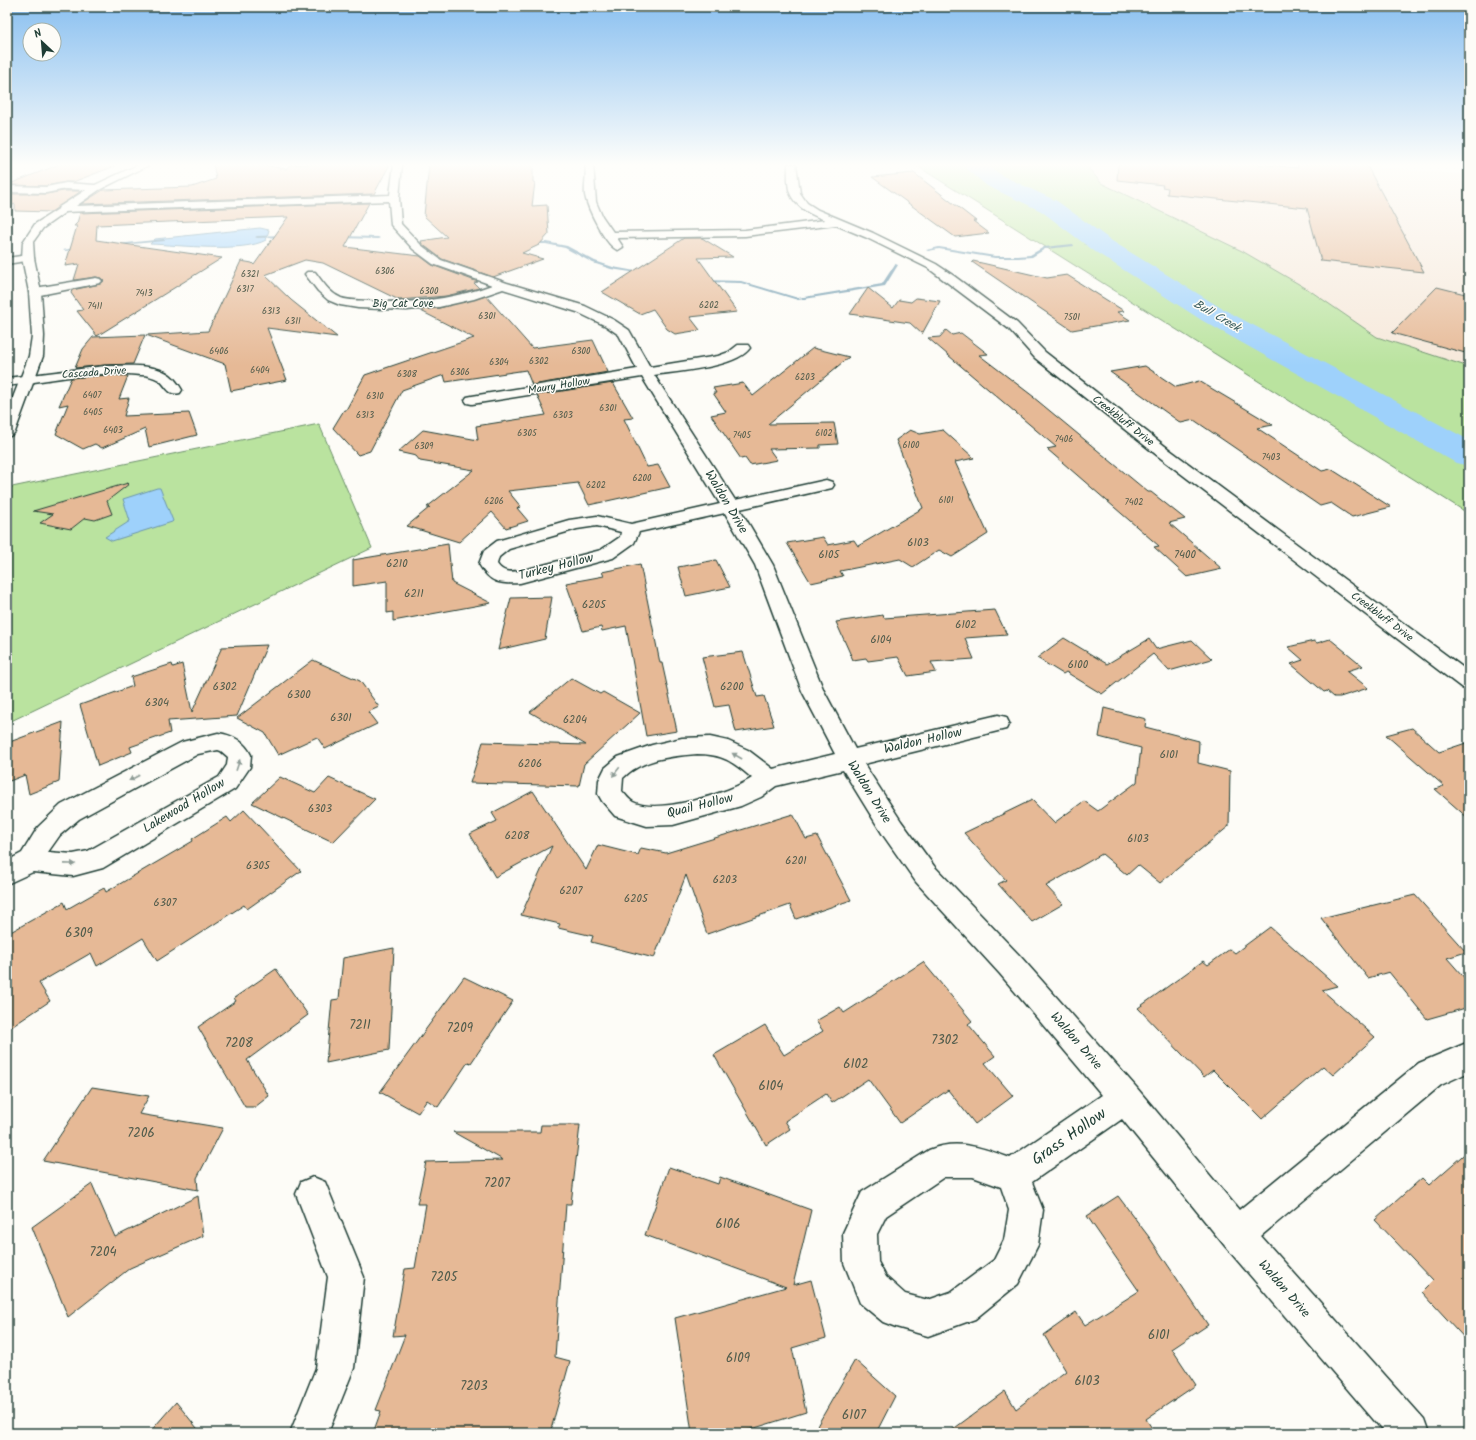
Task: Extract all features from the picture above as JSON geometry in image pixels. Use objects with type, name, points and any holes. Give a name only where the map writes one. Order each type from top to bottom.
[{"type":"street","points":[[7,432],[36,356],[38,336],[35,292],[28,258],[28,242],[35,231]]},
{"type":"street","name":"Waldon Drive","points":[[402,231],[417,247],[437,262],[503,285],[582,309],[610,323],[624,333],[646,373],[730,506],[764,565],[813,691],[848,758],[892,828],[925,874],[1010,965],[1125,1098],[1237,1234],[1410,1433]]},
{"type":"street","points":[[607,231],[619,250]]},
{"type":"street","points":[[609,235],[688,235],[760,231]]},
{"type":"street","name":"Creekbluff Drive","points":[[859,231],[932,266],[950,278],[1014,326],[1040,355],[1164,453],[1469,683]]},
{"type":"street","points":[[7,261],[28,258]]},
{"type":"street","name":"Big Cat Cove","points":[[311,274],[319,286],[337,300],[394,307],[420,307],[448,303],[474,296],[503,285]]},
{"type":"street","points":[[35,292],[96,281]]},
{"type":"street","name":"Maury Hollow","points":[[472,400],[721,360],[734,355],[743,348]]},
{"type":"street","name":"Cascada Drive","points":[[7,382],[104,370],[135,370],[156,373],[166,378],[175,390]]},
{"type":"street","name":"Turkey Hollow","points":[[631,528],[628,539],[607,554],[520,578],[504,578],[493,572],[488,564],[490,555],[503,545],[575,524],[597,521],[631,528],[826,485]]},
{"type":"street","name":"Waldon Hollow","points":[[848,758],[998,723]]},
{"type":"street","name":"Lakewood Hollow","points":[[225,742],[235,747],[240,755],[238,767],[227,783],[94,860],[74,865],[31,861],[40,841],[55,823],[70,812],[190,748],[209,743],[225,742]]},
{"type":"street","name":"Quail Hollow","points":[[769,779],[732,752],[719,747],[694,746],[665,749],[629,761],[617,769],[610,782],[610,794],[624,809],[646,816],[673,815],[733,799],[753,790],[769,779],[848,758]]},
{"type":"street","points":[[7,874],[31,861]]},
{"type":"street","points":[[1237,1234],[1430,1074],[1469,1057]]},
{"type":"street","name":"Grass Hollow","points":[[1013,1175],[1125,1098]]},
{"type":"street","points":[[940,1161],[973,1161],[1013,1175],[1026,1210],[1021,1245],[1006,1272],[962,1306],[928,1318],[896,1309],[873,1290],[861,1263],[860,1233],[874,1204],[940,1161]]},
{"type":"street","points":[[309,1433],[335,1368],[346,1277],[313,1194]]},
{"type":"shaded area","points":[[1201,231],[1469,231],[1469,367],[1377,337],[1309,290],[1242,251]]},
{"type":"green space","points":[[1021,231],[1201,231],[1242,251],[1309,290],[1377,337],[1469,367],[1469,514]]},
{"type":"green space","points":[[319,424],[372,548],[7,723],[7,488]]},
{"type":"water","points":[[229,231],[269,231],[266,240],[256,244],[242,246],[210,247],[150,244],[155,239]]},
{"type":"water","points":[[160,488],[173,521],[172,522],[112,541],[105,537],[130,521],[123,499]]},
{"type":"building","points":[[75,231],[97,231],[96,240],[222,258],[97,336],[77,311],[83,310],[71,293],[72,290],[100,284],[104,281],[101,278],[96,277],[74,280],[79,264],[65,266]]},
{"type":"building","points":[[278,231],[354,231],[345,247],[420,256],[432,265],[478,282],[474,283],[479,288],[446,296],[399,300],[323,263],[305,260],[265,275],[291,300],[337,337],[267,328],[287,380],[231,391],[225,364],[146,335],[208,331],[241,261],[252,263],[254,265]]},
{"type":"building","points":[[441,231],[549,231],[549,234],[539,245],[522,253],[543,259],[493,277],[442,259],[422,244],[421,241],[447,237]]},
{"type":"building","points":[[947,231],[987,231],[989,233],[955,237]]},
{"type":"building","points":[[1313,231],[1402,231],[1424,272],[1321,261]]},
{"type":"building","points":[[684,238],[702,238],[733,257],[698,258],[737,312],[690,317],[700,330],[675,334],[667,329],[653,309],[640,314],[602,292]]},
{"type":"building","points":[[972,262],[1047,278],[1067,275],[1124,311],[1117,312],[1130,320],[1072,330]]},
{"type":"building","points":[[1437,287],[1469,295],[1469,354],[1392,333]]},
{"type":"building","points":[[868,288],[893,308],[899,300],[911,302],[916,298],[940,301],[922,334],[910,323],[850,314]]},
{"type":"building","points":[[486,296],[532,348],[593,340],[608,372],[532,385],[526,370],[446,382],[444,375],[402,390],[370,451],[358,455],[333,428],[344,410],[346,410],[365,375],[474,338],[419,310],[439,308]]},
{"type":"building","points":[[946,330],[952,335],[961,333],[988,354],[979,355],[1034,397],[1148,492],[1151,492],[1185,519],[1169,523],[1222,569],[1187,577],[1154,547],[1159,546],[1047,449],[1056,447],[928,338],[940,337]]},
{"type":"building","points":[[145,335],[133,364],[75,368],[83,349],[93,337]]},
{"type":"building","points":[[813,348],[849,357],[768,424],[834,423],[838,444],[820,445],[820,448],[769,449],[777,460],[750,465],[745,458],[741,459],[711,415],[726,412],[713,393],[716,393],[713,388],[743,383],[753,396]]},
{"type":"building","points":[[1145,366],[1176,387],[1199,381],[1273,425],[1257,428],[1322,471],[1331,469],[1391,507],[1352,517],[1331,503],[1320,506],[1194,420],[1181,423],[1110,372]]},
{"type":"building","points":[[108,375],[128,376],[119,399],[129,398],[124,416],[189,413],[197,435],[149,447],[145,429],[102,448],[95,444],[83,449],[56,434],[68,404],[59,406],[71,378]]},
{"type":"building","points":[[613,383],[633,418],[624,419],[647,467],[658,465],[670,487],[589,505],[578,483],[508,491],[521,507],[517,508],[528,521],[506,528],[492,512],[459,542],[407,526],[430,507],[427,507],[474,470],[420,461],[416,456],[398,452],[423,430],[478,440],[476,426],[546,415],[537,395]]},
{"type":"building","points":[[910,430],[920,434],[943,430],[974,458],[955,462],[988,534],[952,557],[939,550],[913,567],[900,559],[840,571],[843,576],[811,583],[787,543],[823,537],[828,545],[854,540],[858,546],[923,508],[896,440]]},
{"type":"building","points":[[128,483],[129,484],[107,501],[112,514],[95,520],[85,518],[71,529],[40,523],[53,514],[33,511]]},
{"type":"building","points":[[448,544],[452,583],[491,603],[393,621],[393,612],[387,613],[387,581],[353,586],[353,560]]},
{"type":"building","points":[[716,560],[730,587],[686,596],[678,567]]},
{"type":"building","points":[[640,564],[660,663],[662,663],[677,731],[646,736],[626,626],[602,631],[601,627],[583,631],[566,583],[604,576],[602,572]]},
{"type":"building","points":[[552,597],[545,639],[498,650],[511,598]]},
{"type":"building","points":[[995,610],[1007,635],[965,638],[974,659],[931,662],[936,672],[908,676],[898,657],[868,661],[866,658],[853,660],[836,622],[883,615],[884,618]]},
{"type":"building","points":[[1064,638],[1107,664],[1149,639],[1156,649],[1192,640],[1212,659],[1169,671],[1153,654],[1102,694],[1066,672],[1063,674],[1037,658]]},
{"type":"building","points":[[1330,639],[1363,666],[1347,671],[1368,688],[1340,697],[1334,697],[1327,691],[1324,692],[1291,664],[1303,660],[1288,647],[1314,641],[1317,643]]},
{"type":"building","points":[[267,645],[237,716],[168,721],[170,733],[130,747],[132,752],[98,766],[80,705],[133,686],[131,677],[172,664],[173,667],[182,664],[192,712],[222,647]]},
{"type":"building","points":[[743,652],[757,697],[764,696],[774,726],[736,732],[729,705],[715,707],[702,657]]},
{"type":"building","points":[[313,660],[360,681],[379,707],[368,712],[377,724],[325,749],[317,737],[278,755],[265,733],[237,718]]},
{"type":"building","points":[[571,678],[600,694],[603,692],[640,713],[584,764],[579,786],[470,783],[483,742],[586,745],[530,712]]},
{"type":"building","points":[[1104,708],[1146,719],[1145,727],[1199,741],[1198,763],[1230,771],[1229,826],[1160,883],[1138,865],[1127,875],[1102,854],[1046,886],[1063,904],[1032,922],[998,884],[1006,880],[964,833],[1032,800],[1054,823],[1084,801],[1098,811],[1137,782],[1141,748],[1099,737]]},
{"type":"building","points":[[63,722],[59,782],[29,794],[25,775],[7,782],[7,743]]},
{"type":"building","points":[[1412,728],[1439,752],[1469,742],[1469,819],[1435,789],[1444,786],[1386,735]]},
{"type":"building","points":[[280,777],[315,793],[329,778],[375,799],[333,842],[252,803]]},
{"type":"building","points":[[533,791],[586,870],[598,845],[638,855],[641,848],[666,853],[793,814],[806,839],[817,836],[851,900],[796,919],[790,905],[707,934],[686,875],[654,958],[591,942],[593,936],[558,928],[560,924],[521,915],[552,846],[495,877],[470,834],[497,821],[492,813]]},
{"type":"building","points":[[244,810],[301,871],[247,909],[244,905],[157,961],[143,938],[97,966],[91,953],[39,983],[50,1001],[7,1030],[7,934],[64,902],[67,909],[104,888],[106,892],[193,841],[192,839],[227,817],[231,822]]},
{"type":"building","points":[[1415,895],[1466,952],[1447,958],[1469,983],[1469,1007],[1427,1019],[1389,972],[1368,978],[1321,918]]},
{"type":"building","points":[[1270,927],[1337,986],[1322,990],[1375,1037],[1333,1075],[1323,1066],[1262,1119],[1213,1070],[1204,1077],[1138,1008],[1203,961],[1208,965],[1230,949],[1235,953]]},
{"type":"building","points":[[394,948],[389,1050],[326,1063],[332,1000],[339,999],[343,958]]},
{"type":"building","points":[[923,962],[972,1021],[968,1024],[995,1056],[985,1063],[1013,1096],[975,1124],[948,1090],[900,1123],[868,1079],[832,1103],[826,1094],[785,1121],[790,1129],[766,1145],[714,1055],[765,1025],[784,1055],[823,1031],[816,1021],[840,1007],[844,1013]]},
{"type":"building","points":[[276,969],[308,1015],[247,1060],[269,1096],[255,1107],[245,1107],[198,1027],[236,1001],[234,998]]},
{"type":"building","points":[[464,977],[513,1001],[471,1063],[468,1062],[438,1107],[427,1100],[418,1113],[380,1092]]},
{"type":"building","points":[[92,1087],[149,1096],[139,1114],[223,1128],[197,1178],[198,1190],[43,1161]]},
{"type":"building","points":[[541,1125],[580,1125],[571,1204],[566,1204],[555,1357],[570,1361],[550,1433],[373,1433],[381,1411],[376,1410],[405,1335],[393,1336],[405,1269],[415,1268],[426,1204],[417,1204],[426,1162],[503,1160],[453,1132],[540,1132]]},
{"type":"building","points":[[1469,1150],[1469,1343],[1422,1292],[1433,1281],[1375,1220],[1422,1178],[1429,1185]]},
{"type":"building","points":[[669,1167],[718,1184],[720,1177],[811,1210],[793,1285],[811,1280],[826,1338],[792,1348],[806,1412],[739,1433],[692,1433],[675,1318],[786,1287],[645,1235]]},
{"type":"building","points":[[92,1184],[115,1237],[198,1196],[203,1236],[130,1268],[68,1317],[32,1227]]},
{"type":"building","points":[[1118,1196],[1149,1237],[1208,1325],[1172,1349],[1196,1385],[1146,1419],[1155,1433],[948,1433],[1005,1391],[1016,1409],[1066,1371],[1044,1335],[1076,1312],[1085,1325],[1139,1291],[1087,1216]]},
{"type":"building","points":[[855,1360],[895,1396],[876,1433],[813,1433]]},
{"type":"building","points":[[176,1402],[201,1433],[149,1433]]},
{"type":"waterway","name":"Bull Creek","points":[[1083,231],[1103,246],[1213,315],[1469,455]]},
{"type":"waterway","points":[[257,237],[284,236]]},
{"type":"waterway","points":[[339,237],[378,238]]},
{"type":"waterway","points":[[110,245],[164,240]]},
{"type":"waterway","points":[[531,243],[546,243],[566,247],[594,262],[612,268],[644,273]]},
{"type":"waterway","points":[[1086,244],[1098,243]]},
{"type":"waterway","points":[[928,250],[939,248],[995,257],[1018,257],[1031,256],[1044,248],[1073,245]]},
{"type":"waterway","points":[[65,250],[80,248]]},
{"type":"waterway","points":[[704,281],[741,282],[798,299],[883,285],[896,265]]}]
